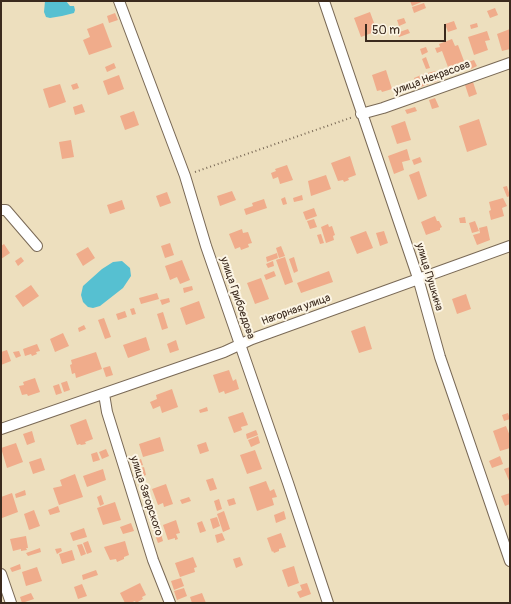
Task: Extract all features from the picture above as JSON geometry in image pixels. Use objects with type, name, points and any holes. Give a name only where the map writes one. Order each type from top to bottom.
[{"type":"street","name":"улица Грибоедова","points":[[119,1],[185,176],[206,246],[328,603]]},
{"type":"street","name":"улица Пушкина","points":[[324,1],[361,114],[418,278],[440,356],[510,561]]},
{"type":"street","name":"улица Некрасова","points":[[361,114],[383,108],[510,63]]},
{"type":"street","points":[[1,210],[6,210],[37,246]]},
{"type":"street","name":"Нагорная улица","points":[[1,429],[224,352],[252,339],[510,246]]},
{"type":"street","name":"улица Загорского","points":[[104,394],[107,412],[153,560],[170,603]]},
{"type":"street","points":[[1,574],[11,603]]},
{"type":"path","points":[[185,176],[361,114]]},
{"type":"water","points":[[45,1],[66,1],[70,6],[74,6],[74,13],[50,18],[46,17],[44,12]]},
{"type":"water","points":[[122,261],[130,268],[131,276],[123,288],[100,306],[93,308],[88,307],[83,302],[81,295],[83,286],[102,269],[113,262]]},
{"type":"building","points":[[410,1],[424,1],[412,6]]},
{"type":"building","points":[[424,3],[426,8],[414,13],[412,7]]},
{"type":"building","points":[[495,8],[498,15],[490,18],[487,11]]},
{"type":"building","points":[[370,12],[377,31],[361,37],[354,18]]},
{"type":"building","points":[[115,13],[118,20],[109,23],[107,16]]},
{"type":"building","points":[[404,18],[406,23],[399,26],[397,20]]},
{"type":"building","points":[[454,21],[457,29],[448,32],[445,24]]},
{"type":"building","points":[[103,23],[112,47],[89,55],[83,40],[90,37],[87,29]]},
{"type":"building","points":[[477,23],[478,27],[471,29],[470,25]]},
{"type":"building","points":[[408,29],[410,33],[399,37],[397,33]]},
{"type":"building","points":[[510,29],[510,49],[502,51],[497,34]]},
{"type":"building","points":[[487,31],[490,40],[485,41],[488,50],[474,55],[468,37]]},
{"type":"building","points":[[452,39],[455,46],[458,45],[464,61],[448,67],[442,51],[437,53],[435,48],[440,47],[439,44]]},
{"type":"building","points":[[426,47],[428,52],[422,55],[420,49]]},
{"type":"building","points":[[426,57],[430,68],[426,69],[422,59]]},
{"type":"building","points":[[474,60],[477,66],[471,69],[468,62]]},
{"type":"building","points":[[114,63],[116,68],[107,72],[105,67]]},
{"type":"building","points":[[386,70],[392,89],[382,92],[381,90],[377,91],[372,75]]},
{"type":"building","points":[[435,71],[438,81],[432,83],[428,73]]},
{"type":"building","points":[[426,73],[429,84],[418,88],[414,78]]},
{"type":"building","points":[[119,75],[124,89],[108,95],[103,81]]},
{"type":"building","points":[[473,82],[477,94],[469,97],[465,85]]},
{"type":"building","points":[[77,83],[79,88],[73,90],[71,85]]},
{"type":"building","points":[[60,84],[66,102],[49,108],[43,89]]},
{"type":"building","points":[[435,98],[439,107],[432,109],[429,100]]},
{"type":"building","points":[[82,104],[85,112],[75,115],[73,107]]},
{"type":"building","points":[[415,107],[417,111],[407,114],[405,110]]},
{"type":"building","points":[[134,111],[139,125],[125,130],[120,116]]},
{"type":"building","points":[[479,119],[487,145],[467,152],[459,126]]},
{"type":"building","points":[[405,121],[411,140],[397,144],[391,126]]},
{"type":"building","points":[[71,140],[74,157],[62,159],[59,142]]},
{"type":"building","points":[[407,149],[410,160],[402,162],[404,170],[394,174],[388,156]]},
{"type":"building","points":[[350,156],[356,175],[348,178],[349,180],[344,182],[343,180],[338,181],[331,163]]},
{"type":"building","points":[[420,157],[422,162],[414,165],[412,160]]},
{"type":"building","points":[[287,165],[293,180],[280,184],[278,177],[273,179],[271,173],[276,171],[275,169]]},
{"type":"building","points":[[419,171],[427,196],[418,200],[409,175]]},
{"type":"building","points":[[326,175],[331,189],[311,196],[308,181]]},
{"type":"building","points":[[507,186],[510,196],[507,197],[503,187]]},
{"type":"building","points":[[232,191],[236,200],[220,206],[217,196]]},
{"type":"building","points":[[167,192],[171,203],[160,207],[156,196]]},
{"type":"building","points":[[302,195],[303,200],[294,202],[293,198]]},
{"type":"building","points":[[285,197],[287,204],[283,205],[281,199]]},
{"type":"building","points":[[503,198],[507,206],[502,208],[504,216],[491,220],[489,202]]},
{"type":"building","points":[[264,199],[267,208],[246,215],[244,209],[253,206],[252,203]]},
{"type":"building","points":[[122,200],[125,209],[110,214],[107,205]]},
{"type":"building","points":[[314,208],[317,216],[306,220],[303,212]]},
{"type":"building","points":[[435,216],[442,227],[440,230],[426,235],[421,222]]},
{"type":"building","points":[[465,217],[466,223],[460,223],[459,218]]},
{"type":"building","points":[[314,219],[317,227],[310,229],[307,221]]},
{"type":"building","points":[[475,221],[479,231],[472,233],[469,223]]},
{"type":"building","points":[[328,224],[329,227],[332,226],[335,235],[333,236],[334,240],[326,243],[321,227]]},
{"type":"building","points":[[487,226],[490,240],[477,245],[473,235],[480,233],[479,228]]},
{"type":"building","points":[[242,229],[243,233],[248,232],[252,243],[248,244],[249,247],[241,250],[240,247],[235,249],[229,234]]},
{"type":"building","points":[[366,231],[373,248],[357,254],[350,237]]},
{"type":"building","points":[[384,231],[388,243],[380,246],[376,233]]},
{"type":"building","points":[[321,234],[324,243],[320,244],[317,235]]},
{"type":"building","points":[[170,243],[174,255],[165,258],[161,246]]},
{"type":"building","points":[[4,244],[10,253],[1,259],[1,246]]},
{"type":"building","points":[[281,246],[285,256],[279,258],[276,248]]},
{"type":"building","points":[[88,247],[95,258],[83,266],[76,254]]},
{"type":"building","points":[[277,253],[278,258],[267,262],[266,257]]},
{"type":"building","points":[[21,257],[24,261],[18,266],[15,261]]},
{"type":"building","points":[[285,257],[293,282],[285,285],[276,260]]},
{"type":"building","points":[[294,257],[298,271],[294,273],[289,259]]},
{"type":"building","points":[[182,260],[190,280],[180,284],[177,277],[170,280],[165,266]]},
{"type":"building","points":[[273,261],[274,266],[268,268],[266,264]]},
{"type":"building","points":[[274,271],[276,276],[266,280],[264,275]]},
{"type":"building","points":[[329,271],[333,282],[301,293],[297,283]]},
{"type":"building","points":[[261,278],[269,299],[255,304],[247,283]]},
{"type":"building","points":[[31,285],[39,296],[23,307],[15,296]]},
{"type":"building","points":[[192,286],[193,290],[184,293],[183,288]]},
{"type":"building","points":[[157,293],[159,299],[141,304],[139,298]]},
{"type":"building","points":[[466,294],[471,309],[457,314],[452,299]]},
{"type":"building","points":[[169,298],[170,302],[162,305],[160,300]]},
{"type":"building","points":[[199,301],[205,318],[186,325],[180,308]]},
{"type":"building","points":[[134,308],[136,314],[132,315],[130,309]]},
{"type":"building","points":[[125,311],[127,317],[118,320],[116,314]]},
{"type":"building","points":[[163,312],[168,328],[162,330],[157,314]]},
{"type":"building","points":[[104,318],[111,337],[105,339],[98,320]]},
{"type":"building","points":[[84,325],[86,329],[79,332],[78,328]]},
{"type":"building","points":[[365,326],[372,349],[359,353],[351,331]]},
{"type":"building","points":[[63,333],[69,346],[55,352],[50,339]]},
{"type":"building","points":[[146,337],[150,350],[128,358],[123,345]]},
{"type":"building","points":[[176,340],[179,350],[170,353],[167,344]]},
{"type":"building","points":[[37,344],[40,351],[36,352],[37,354],[25,356],[23,349]]},
{"type":"building","points":[[7,350],[11,361],[1,365],[1,352]]},
{"type":"building","points":[[19,351],[21,356],[16,358],[13,352]]},
{"type":"building","points":[[96,352],[102,369],[76,378],[75,373],[72,374],[70,365],[72,364],[71,360]]},
{"type":"building","points":[[110,366],[113,375],[106,377],[103,368]]},
{"type":"building","points":[[229,370],[233,381],[236,379],[239,389],[225,394],[224,391],[219,393],[213,375]]},
{"type":"building","points":[[35,378],[40,392],[28,396],[27,394],[22,395],[19,386],[24,385],[23,382]]},
{"type":"building","points":[[67,381],[70,390],[64,392],[61,383]]},
{"type":"building","points":[[59,384],[62,393],[56,395],[53,386]]},
{"type":"building","points":[[172,389],[178,407],[162,413],[160,406],[153,409],[150,402],[157,399],[156,395]]},
{"type":"building","points":[[207,407],[208,411],[200,413],[199,410]]},
{"type":"building","points":[[243,412],[248,425],[241,427],[242,430],[234,433],[228,417]]},
{"type":"building","points":[[508,413],[510,419],[504,421],[502,415]]},
{"type":"building","points":[[86,419],[93,439],[85,442],[86,444],[77,445],[70,425]]},
{"type":"building","points":[[506,426],[510,436],[510,448],[500,451],[493,431]]},
{"type":"building","points":[[256,430],[258,435],[247,439],[246,434]]},
{"type":"building","points":[[32,431],[35,442],[27,445],[23,434]]},
{"type":"building","points":[[258,436],[260,443],[251,447],[248,440]]},
{"type":"building","points":[[160,437],[164,451],[143,457],[139,444]]},
{"type":"building","points":[[206,442],[209,451],[200,454],[197,445]]},
{"type":"building","points":[[16,443],[23,462],[7,468],[1,448]]},
{"type":"building","points":[[106,449],[109,456],[102,459],[99,452]]},
{"type":"building","points":[[255,450],[262,469],[247,474],[240,455]]},
{"type":"building","points":[[97,452],[100,460],[93,462],[91,454]]},
{"type":"building","points":[[500,456],[503,464],[492,468],[489,461]]},
{"type":"building","points":[[41,458],[45,470],[33,474],[29,462]]},
{"type":"building","points":[[141,459],[143,465],[133,469],[131,462]]},
{"type":"building","points":[[144,467],[146,475],[137,478],[134,470]]},
{"type":"building","points":[[510,467],[510,483],[504,469]]},
{"type":"building","points":[[103,469],[106,480],[87,487],[83,476]]},
{"type":"building","points":[[75,474],[83,497],[59,505],[53,488],[62,486],[60,480]]},
{"type":"building","points":[[213,478],[217,489],[210,491],[206,480]]},
{"type":"building","points":[[266,481],[270,491],[274,489],[277,497],[272,498],[274,505],[257,511],[249,487]]},
{"type":"building","points":[[166,484],[173,504],[164,507],[163,503],[158,505],[152,489]]},
{"type":"building","points":[[25,490],[26,495],[16,498],[15,494]]},
{"type":"building","points":[[12,493],[18,512],[2,518],[1,497]]},
{"type":"building","points":[[510,493],[510,504],[505,506],[501,496]]},
{"type":"building","points":[[101,495],[104,504],[100,506],[97,497]]},
{"type":"building","points":[[189,497],[191,501],[182,504],[180,500]]},
{"type":"building","points":[[234,498],[236,504],[229,506],[227,500]]},
{"type":"building","points":[[219,499],[222,509],[217,511],[214,501]]},
{"type":"building","points":[[115,502],[121,520],[103,525],[97,508]]},
{"type":"building","points":[[58,506],[60,512],[50,515],[48,510]]},
{"type":"building","points":[[34,510],[40,526],[29,530],[24,514]]},
{"type":"building","points":[[224,511],[230,529],[223,532],[217,514]]},
{"type":"building","points":[[284,511],[286,519],[276,523],[274,515]]},
{"type":"building","points":[[217,517],[220,526],[213,529],[210,519]]},
{"type":"building","points":[[176,520],[180,533],[176,534],[178,539],[175,540],[175,538],[168,540],[163,525]]},
{"type":"building","points":[[202,521],[206,531],[200,533],[197,523]]},
{"type":"building","points":[[131,523],[134,531],[123,534],[120,527]]},
{"type":"building","points":[[159,527],[163,541],[158,543],[153,529]]},
{"type":"building","points":[[84,528],[87,537],[73,541],[70,533]]},
{"type":"building","points":[[222,533],[225,540],[217,543],[215,535]]},
{"type":"building","points":[[281,533],[286,547],[279,549],[279,551],[274,553],[273,551],[272,552],[267,538]]},
{"type":"building","points":[[26,536],[27,550],[21,551],[21,549],[13,551],[10,539]]},
{"type":"building","points":[[88,541],[92,552],[87,554],[83,543]]},
{"type":"building","points":[[125,541],[129,555],[117,562],[116,559],[110,560],[104,547]]},
{"type":"building","points":[[82,544],[86,554],[81,556],[77,545]]},
{"type":"building","points":[[40,548],[41,552],[28,556],[26,553]]},
{"type":"building","points":[[61,548],[62,551],[57,554],[55,549]]},
{"type":"building","points":[[72,550],[75,560],[62,564],[59,554]]},
{"type":"building","points":[[193,557],[197,567],[194,568],[195,572],[180,577],[175,563]]},
{"type":"building","points":[[240,557],[243,565],[236,568],[233,559]]},
{"type":"building","points":[[20,564],[21,569],[12,572],[10,568]]},
{"type":"building","points":[[294,566],[299,583],[288,587],[282,570]]},
{"type":"building","points":[[37,567],[42,581],[26,586],[22,572]]},
{"type":"building","points":[[96,570],[98,575],[83,580],[82,575]]},
{"type":"building","points":[[181,578],[184,586],[174,590],[171,581]]},
{"type":"building","points":[[140,583],[146,595],[142,597],[143,599],[136,603],[135,601],[125,603],[120,593]]},
{"type":"building","points":[[307,583],[311,594],[300,598],[297,592],[302,590],[300,585]]},
{"type":"building","points":[[82,584],[87,596],[78,599],[74,587]]},
{"type":"building","points":[[184,588],[187,596],[177,600],[174,591]]},
{"type":"building","points":[[31,593],[34,599],[22,603],[20,597]]},
{"type":"building","points":[[202,593],[206,603],[192,603],[190,597]]}]
